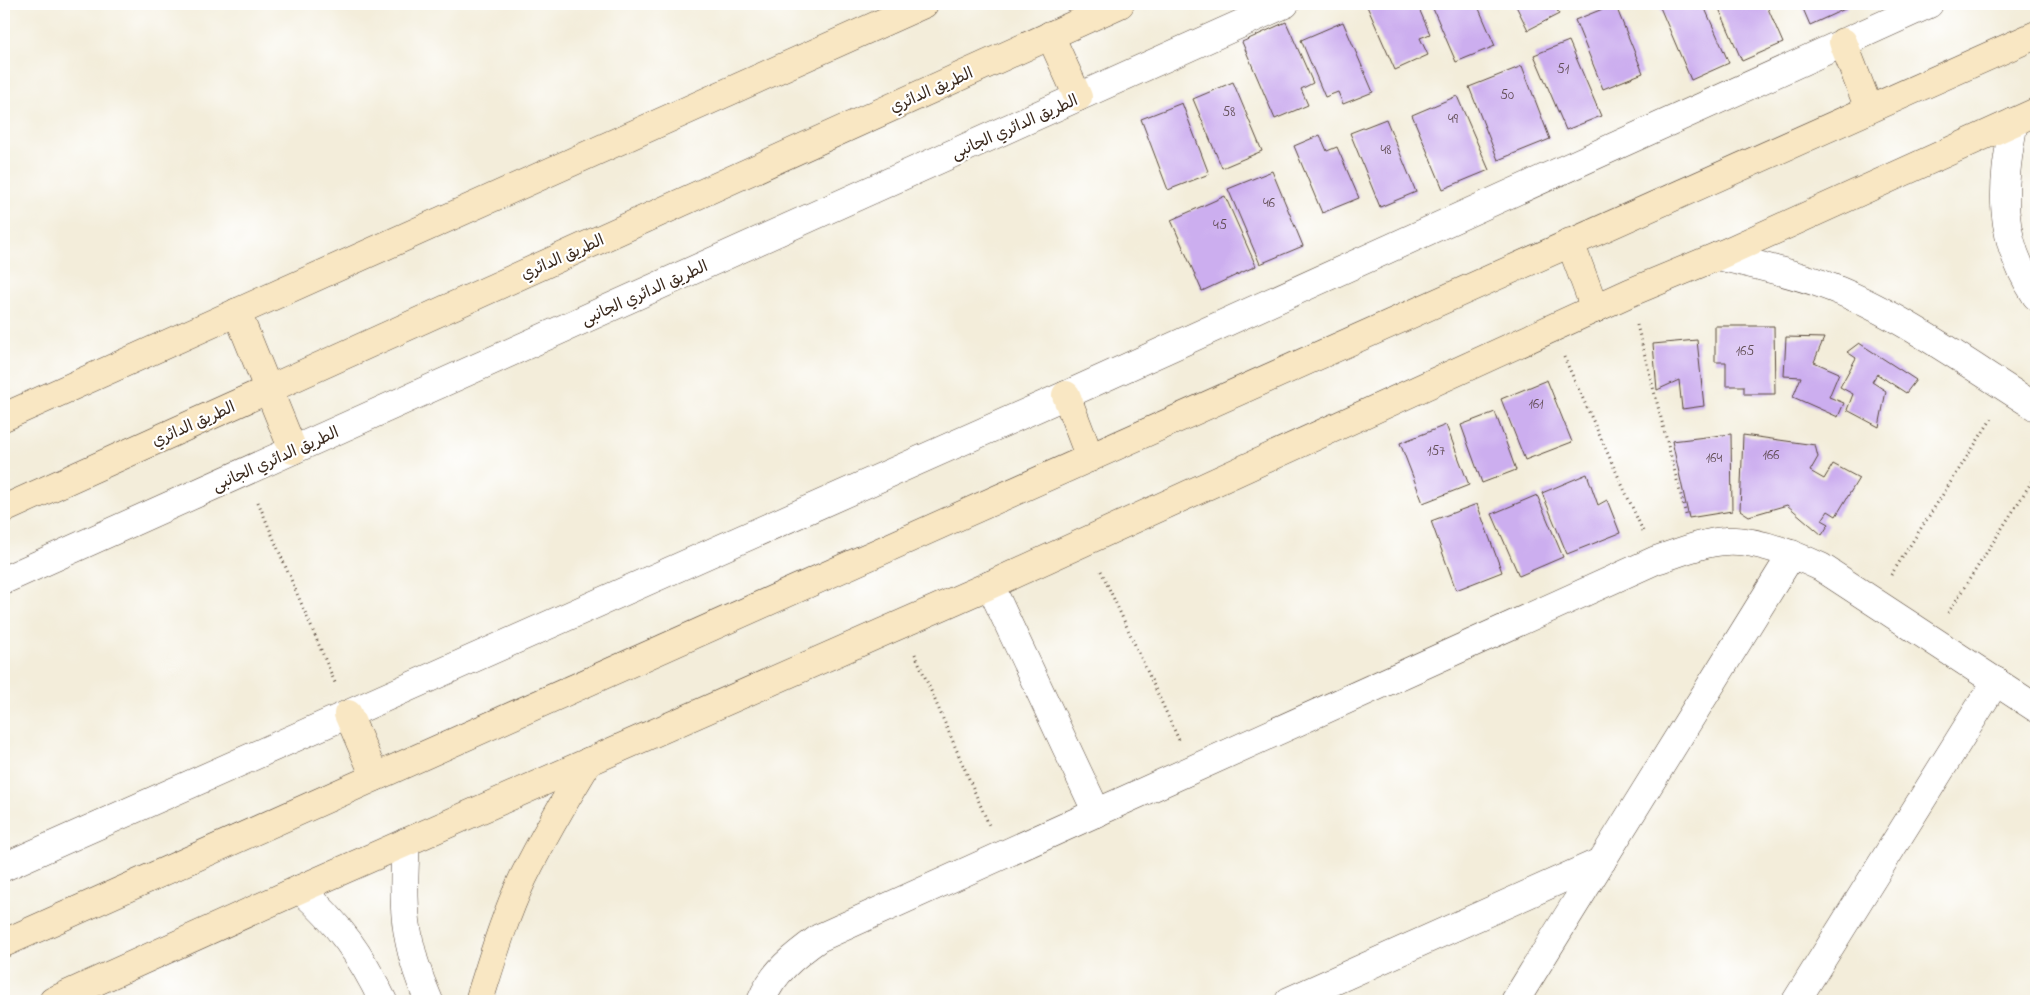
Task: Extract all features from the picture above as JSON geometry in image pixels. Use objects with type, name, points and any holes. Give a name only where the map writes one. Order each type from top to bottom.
[{"type":"street","points":[[4,417],[924,4]]},
{"type":"street","name":"الطريق الدائري","points":[[4,509],[1120,4]]},
{"type":"street","name":"الطريق الدائري الجانبى","points":[[4,580],[1285,4]]},
{"type":"street","points":[[4,867],[1066,395],[1929,4]]},
{"type":"street","points":[[1050,35],[1078,97]]},
{"type":"street","points":[[4,943],[2036,35]]},
{"type":"street","points":[[1843,42],[1869,109]]},
{"type":"street","points":[[53,1001],[300,889],[990,585],[1629,293],[1718,256],[2025,117]]},
{"type":"street","points":[[2025,117],[2006,161],[2004,196],[2008,231],[2018,264],[2036,296]]},
{"type":"street","points":[[1570,242],[1595,309]]},
{"type":"street","points":[[1718,256],[1806,278],[1872,306],[2036,407]]},
{"type":"street","points":[[237,312],[293,450]]},
{"type":"street","points":[[1066,395],[1090,458]]},
{"type":"street","points":[[760,1001],[767,987],[790,959],[819,938],[1656,560],[1694,548],[1726,541],[1760,545],[1792,554],[1822,567],[2036,708]]},
{"type":"street","points":[[1515,1001],[1792,554]]},
{"type":"street","points":[[990,585],[1097,813]]},
{"type":"street","points":[[1796,1001],[1996,682]]},
{"type":"street","points":[[348,714],[375,777]]},
{"type":"street","points":[[479,1001],[497,943],[522,880],[553,820],[589,761]]},
{"type":"street","points":[[406,842],[404,917],[412,956],[429,1001]]},
{"type":"street","points":[[1289,1001],[1602,861]]},
{"type":"street","points":[[300,889],[326,913],[349,940],[368,969],[384,1001]]},
{"type":"path","points":[[1629,293],[1694,548]]},
{"type":"path","points":[[1551,329],[1656,560]]},
{"type":"path","points":[[1874,601],[2009,390]]},
{"type":"path","points":[[245,471],[348,714]]},
{"type":"path","points":[[1932,639],[2036,475]]},
{"type":"path","points":[[1087,541],[1193,769]]},
{"type":"path","points":[[902,623],[1003,855]]},
{"type":"building","points":[[1366,4],[1417,4],[1430,34],[1420,38],[1428,55],[1395,70]]},
{"type":"building","points":[[1431,4],[1477,4],[1495,46],[1456,62]]},
{"type":"building","points":[[1515,4],[1554,4],[1559,14],[1528,30]]},
{"type":"building","points":[[1615,4],[1643,73],[1603,89],[1575,20]]},
{"type":"building","points":[[1703,4],[1729,63],[1691,80],[1659,5]]},
{"type":"building","points":[[1717,4],[1766,4],[1783,43],[1742,61]]},
{"type":"building","points":[[1801,4],[1846,4],[1847,8],[1810,25]]},
{"type":"building","points":[[1286,22],[1313,83],[1301,89],[1308,105],[1275,119],[1242,42]]},
{"type":"building","points":[[1343,22],[1373,92],[1343,104],[1338,92],[1325,97],[1301,40]]},
{"type":"building","points":[[1569,41],[1601,116],[1566,130],[1534,55]]},
{"type":"building","points":[[1522,66],[1550,139],[1498,160],[1469,87]]},
{"type":"building","points":[[1233,82],[1262,151],[1222,168],[1193,99]]},
{"type":"building","points":[[1457,96],[1489,170],[1443,189],[1412,115]]},
{"type":"building","points":[[1182,103],[1209,174],[1168,190],[1141,119]]},
{"type":"building","points":[[1386,119],[1416,192],[1380,207],[1350,133]]},
{"type":"building","points":[[1320,135],[1327,151],[1337,147],[1359,198],[1322,213],[1294,146]]},
{"type":"building","points":[[1272,171],[1303,246],[1260,264],[1228,189]]},
{"type":"building","points":[[1225,196],[1256,266],[1202,291],[1171,220]]},
{"type":"building","points":[[1715,326],[1774,326],[1775,394],[1744,394],[1744,386],[1726,386],[1726,362],[1715,362]]},
{"type":"building","points":[[1786,337],[1824,338],[1814,362],[1839,373],[1829,397],[1844,403],[1838,417],[1793,397],[1801,377],[1784,376]]},
{"type":"building","points":[[1697,340],[1704,406],[1682,409],[1679,380],[1657,390],[1653,344]]},
{"type":"building","points":[[1859,343],[1916,380],[1906,393],[1877,374],[1872,382],[1886,391],[1879,427],[1847,410],[1853,394],[1840,387],[1856,358],[1847,352]]},
{"type":"building","points":[[1547,380],[1572,442],[1525,460],[1501,399]]},
{"type":"building","points":[[1495,412],[1516,470],[1482,483],[1461,425]]},
{"type":"building","points":[[1446,425],[1469,485],[1423,503],[1400,443]]},
{"type":"building","points":[[1731,434],[1732,511],[1689,518],[1672,441]]},
{"type":"building","points":[[1743,435],[1815,445],[1818,457],[1810,471],[1824,479],[1833,464],[1859,478],[1836,516],[1828,511],[1822,520],[1829,524],[1822,535],[1787,505],[1749,516],[1740,510]]},
{"type":"building","points":[[1587,474],[1598,505],[1607,500],[1620,533],[1567,554],[1542,493]]},
{"type":"building","points":[[1537,495],[1563,557],[1519,576],[1492,514]]},
{"type":"building","points":[[1477,504],[1502,572],[1456,590],[1431,521]]}]
